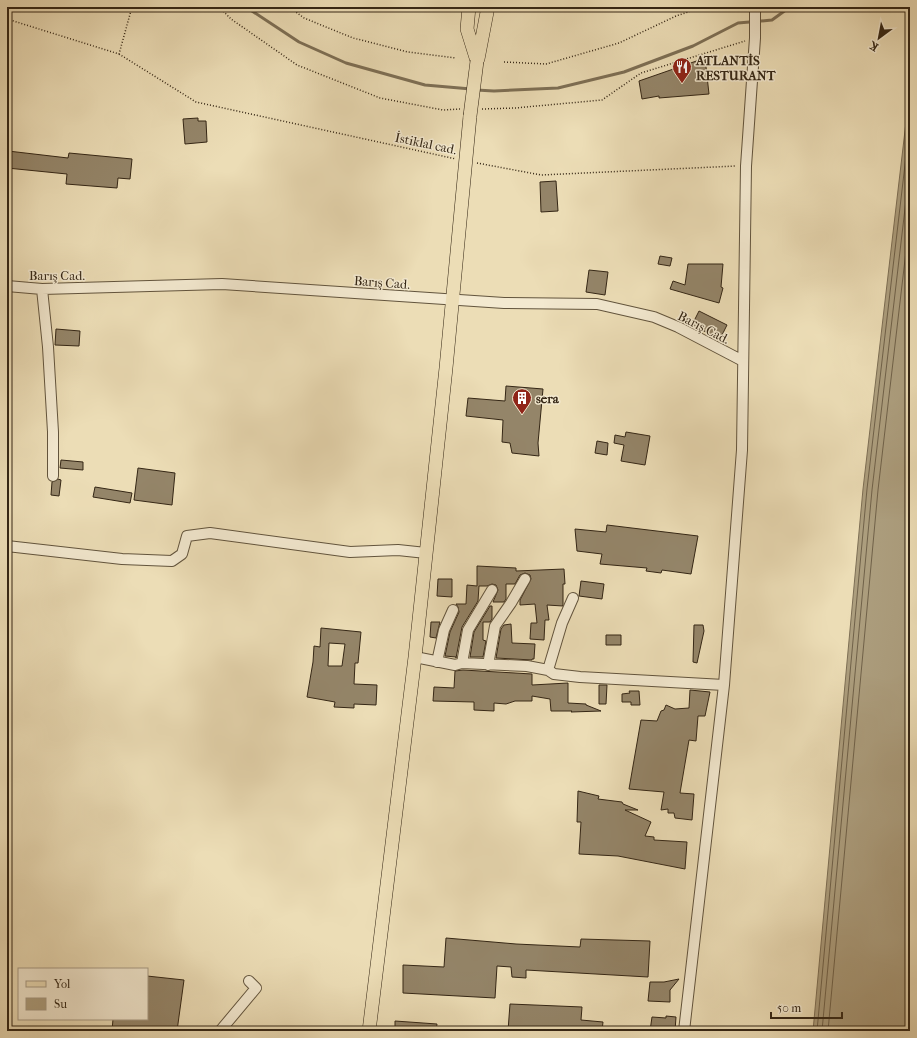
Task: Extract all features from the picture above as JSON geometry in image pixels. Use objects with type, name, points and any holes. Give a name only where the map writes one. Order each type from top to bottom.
[{"type":"main road","points":[[470,7],[467,29],[477,61]]},
{"type":"main road","points":[[369,1031],[415,657],[470,116],[477,61],[488,7]]},
{"type":"street","points":[[684,1031],[724,685],[742,450],[746,166],[755,38],[755,7]]},
{"type":"street","name":"Barış Cad.","points":[[7,286],[42,289],[222,284],[504,303],[596,304],[660,319],[743,362]]},
{"type":"street","points":[[42,289],[48,347],[53,476]]},
{"type":"street","points":[[7,546],[122,559],[172,561],[182,554],[187,536],[210,533],[350,552],[398,550],[426,553]]},
{"type":"street","points":[[488,666],[495,626],[511,604],[525,579]]},
{"type":"street","points":[[462,663],[468,630],[492,590]]},
{"type":"street","points":[[548,670],[562,623],[573,598]]},
{"type":"street","points":[[437,662],[444,630],[453,610]]},
{"type":"street","points":[[415,657],[455,665],[462,663],[488,666],[527,666],[548,670],[554,674],[580,677],[724,685]]},
{"type":"street","points":[[220,1031],[256,988],[249,981]]},
{"type":"path","points":[[7,19],[119,54],[132,7]]},
{"type":"path","points":[[289,7],[304,18],[353,38],[408,52],[456,58]]},
{"type":"path","points":[[504,62],[546,64],[619,43],[676,16],[703,7]]},
{"type":"path","name":"İstiklal cad.","points":[[119,54],[196,102],[541,176],[746,166]]},
{"type":"water","points":[[910,88],[910,1031],[813,1031],[863,489]]},
{"type":"building","name":"ATLANTİS RESTURANT","points":[[705,58],[709,94],[659,98],[659,96],[642,99],[639,81]]},
{"type":"building","points":[[198,118],[198,121],[206,121],[207,142],[185,144],[183,119]]},
{"type":"building","points":[[8,151],[68,158],[69,153],[132,159],[130,179],[118,178],[117,188],[66,184],[67,174],[7,168]]},
{"type":"building","points":[[556,181],[558,211],[541,212],[540,182]]},
{"type":"building","points":[[660,256],[672,258],[670,266],[658,264]]},
{"type":"building","points":[[688,264],[723,264],[721,287],[723,288],[719,303],[670,289],[673,281],[685,285]]},
{"type":"building","points":[[589,270],[608,272],[605,295],[586,292]]},
{"type":"building","points":[[699,311],[727,325],[720,339],[692,325]]},
{"type":"building","points":[[56,329],[80,331],[79,346],[55,345]]},
{"type":"building","name":"sera","points":[[506,386],[543,389],[538,443],[539,456],[512,453],[510,443],[502,442],[503,420],[466,416],[468,398],[505,401]]},
{"type":"building","points":[[626,432],[650,436],[645,465],[621,461],[624,445],[614,443],[615,435],[625,437]]},
{"type":"building","points":[[597,441],[608,443],[607,455],[595,453]]},
{"type":"building","points":[[61,460],[83,462],[83,470],[60,468]]},
{"type":"building","points":[[138,468],[175,473],[172,505],[134,500]]},
{"type":"building","points":[[58,479],[61,480],[59,496],[51,495],[52,482]]},
{"type":"building","points":[[95,487],[132,493],[130,503],[93,497]]},
{"type":"building","points":[[607,525],[698,536],[691,574],[662,570],[661,573],[646,571],[647,568],[600,564],[602,554],[577,551],[575,529],[606,532]]},
{"type":"building","points":[[477,566],[516,568],[516,571],[564,569],[565,584],[563,584],[563,606],[547,605],[549,620],[545,620],[544,640],[530,639],[531,623],[537,623],[535,604],[520,605],[520,600],[531,579],[530,575],[525,573],[520,575],[515,584],[506,584],[506,599],[504,602],[493,602],[498,590],[496,585],[492,584],[487,586],[479,586],[478,601],[462,627],[456,658],[445,656],[450,632],[459,612],[456,604],[466,604],[467,585],[477,586]]},
{"type":"building","points":[[438,579],[452,579],[452,597],[437,596]]},
{"type":"building","points":[[581,581],[604,584],[602,599],[579,596]]},
{"type":"building","points":[[490,606],[492,606],[492,619],[490,622],[483,622],[483,640],[486,641],[483,657],[470,657],[474,632]]},
{"type":"building","points":[[431,622],[440,622],[436,638],[430,637]]},
{"type":"building","points":[[511,624],[512,643],[535,644],[534,659],[496,658],[501,629],[504,625]]},
{"type":"building","points":[[694,625],[703,625],[704,631],[697,663],[693,662]]},
{"type":"building","points":[[321,628],[361,632],[358,663],[355,663],[354,684],[377,685],[376,705],[354,704],[354,708],[334,707],[335,702],[307,697],[314,646],[320,647]],"holes":[[[329,643],[345,644],[342,666],[328,666]]]},
{"type":"building","points":[[606,635],[621,635],[621,645],[606,645]]},
{"type":"building","points":[[463,670],[532,674],[532,685],[568,683],[568,703],[586,704],[601,711],[551,711],[550,699],[532,696],[532,701],[515,701],[506,704],[494,703],[494,711],[474,710],[474,702],[433,701],[434,687],[454,688],[455,671]]},
{"type":"building","points":[[599,685],[607,685],[606,704],[599,704]]},
{"type":"building","points":[[690,690],[710,692],[705,716],[698,716],[696,741],[689,740],[680,793],[694,794],[692,820],[675,818],[674,813],[668,813],[668,809],[661,810],[664,792],[629,789],[641,720],[657,721],[661,711],[664,710],[666,705],[675,709],[689,708]]},
{"type":"building","points":[[629,691],[639,691],[640,705],[631,705],[631,702],[622,702],[622,694],[630,693]]},
{"type":"building","points":[[578,791],[599,796],[598,799],[622,802],[623,804],[638,810],[625,810],[651,822],[645,836],[654,837],[654,840],[687,842],[685,869],[618,856],[579,854],[581,822],[577,822]]},
{"type":"building","points":[[446,938],[516,944],[580,947],[581,939],[650,941],[648,977],[526,970],[526,978],[512,977],[511,967],[497,966],[495,998],[403,993],[403,965],[444,967]]},
{"type":"building","points":[[148,976],[184,980],[177,1031],[112,1031],[113,1020],[148,1020]]},
{"type":"building","points":[[679,979],[670,990],[670,1002],[648,1001],[650,982],[664,982]]},
{"type":"building","points":[[510,1004],[582,1007],[581,1020],[603,1022],[602,1031],[508,1031]]},
{"type":"building","points":[[666,1016],[676,1017],[675,1031],[650,1031],[652,1017],[666,1018]]},
{"type":"building","points":[[395,1021],[437,1024],[436,1031],[395,1031]]},
{"type":"waterway","points":[[246,7],[299,42],[346,63],[425,85],[471,89]]},
{"type":"waterway","points":[[476,90],[494,91],[558,88],[624,72],[693,46],[738,23],[772,20],[790,7]]},
{"type":"place","name":"ATLANTİS RESTURANT","points":[[682,84]]},
{"type":"place","name":"sera","points":[[522,415]]}]
